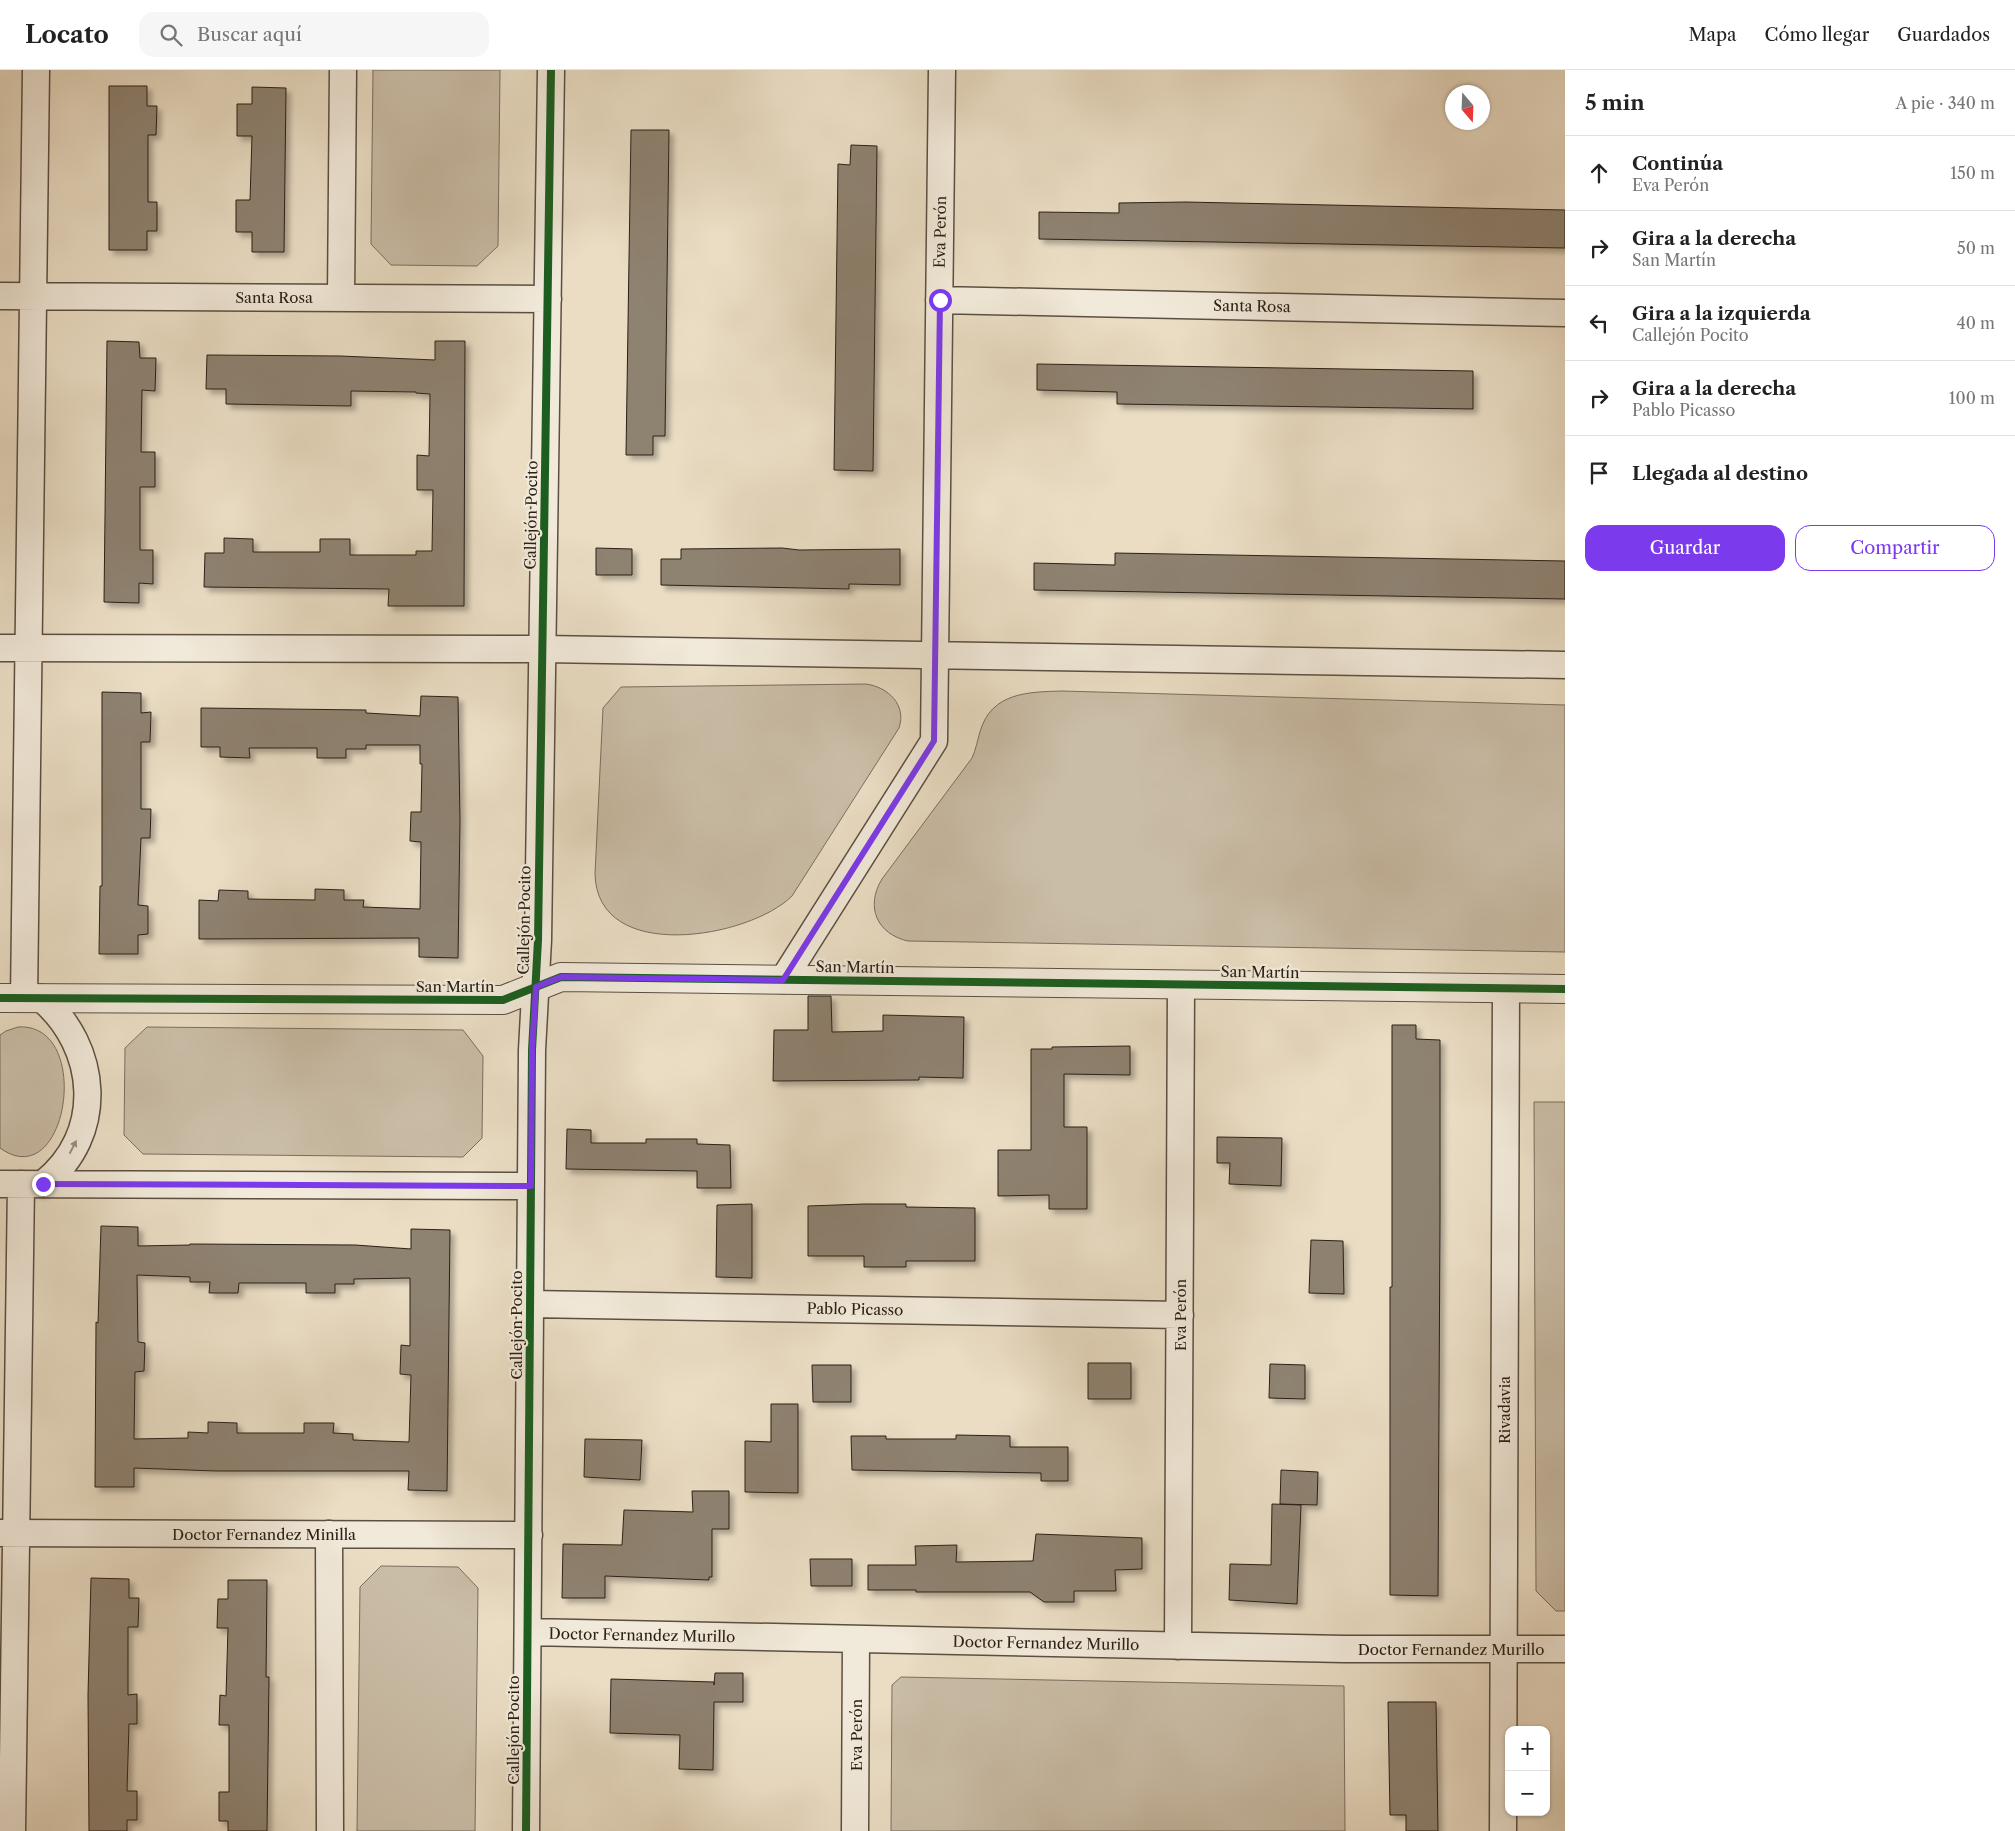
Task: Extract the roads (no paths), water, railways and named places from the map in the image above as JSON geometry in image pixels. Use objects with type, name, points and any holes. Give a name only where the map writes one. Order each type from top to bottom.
[{"type":"street","points":[[21,1184],[64,1163],[75,1145],[86,1111],[87,1083],[84,1062],[66,1023],[14,999],[28,648],[36,70]]},
{"type":"street","points":[[341,298],[343,70]]},
{"type":"street","name":"Callejón Pocito","points":[[526,1831],[532,1050],[536,987],[551,70]]},
{"type":"street","name":"Eva Perón","points":[[783,980],[934,741],[942,70]]},
{"type":"street","name":"Santa Rosa","points":[[0,296],[548,299]]},
{"type":"street","name":"Santa Rosa","points":[[940,300],[1565,313]]},
{"type":"street","points":[[0,648],[935,654],[1565,665]]},
{"type":"street","name":"San Martín","points":[[14,999],[503,1000],[561,977],[1565,989]]},
{"type":"street","name":"Eva Perón","points":[[1178,1646],[1181,984]]},
{"type":"street","name":"Rivadavia","points":[[1503,1831],[1506,988]]},
{"type":"street","points":[[21,1184],[531,1186]]},
{"type":"street","points":[[12,1831],[8,1533],[21,1184]]},
{"type":"street","name":"Pablo Picasso","points":[[530,1304],[1180,1315]]},
{"type":"street","name":"Doctor Fernandez Minilla","points":[[8,1533],[529,1535]]},
{"type":"street","points":[[329,1534],[330,1831]]},
{"type":"street","name":"Doctor Fernandez Murillo","points":[[528,1632],[1344,1649],[1565,1649]]},
{"type":"street","name":"Eva Perón","points":[[855,1831],[856,1639]]}]
